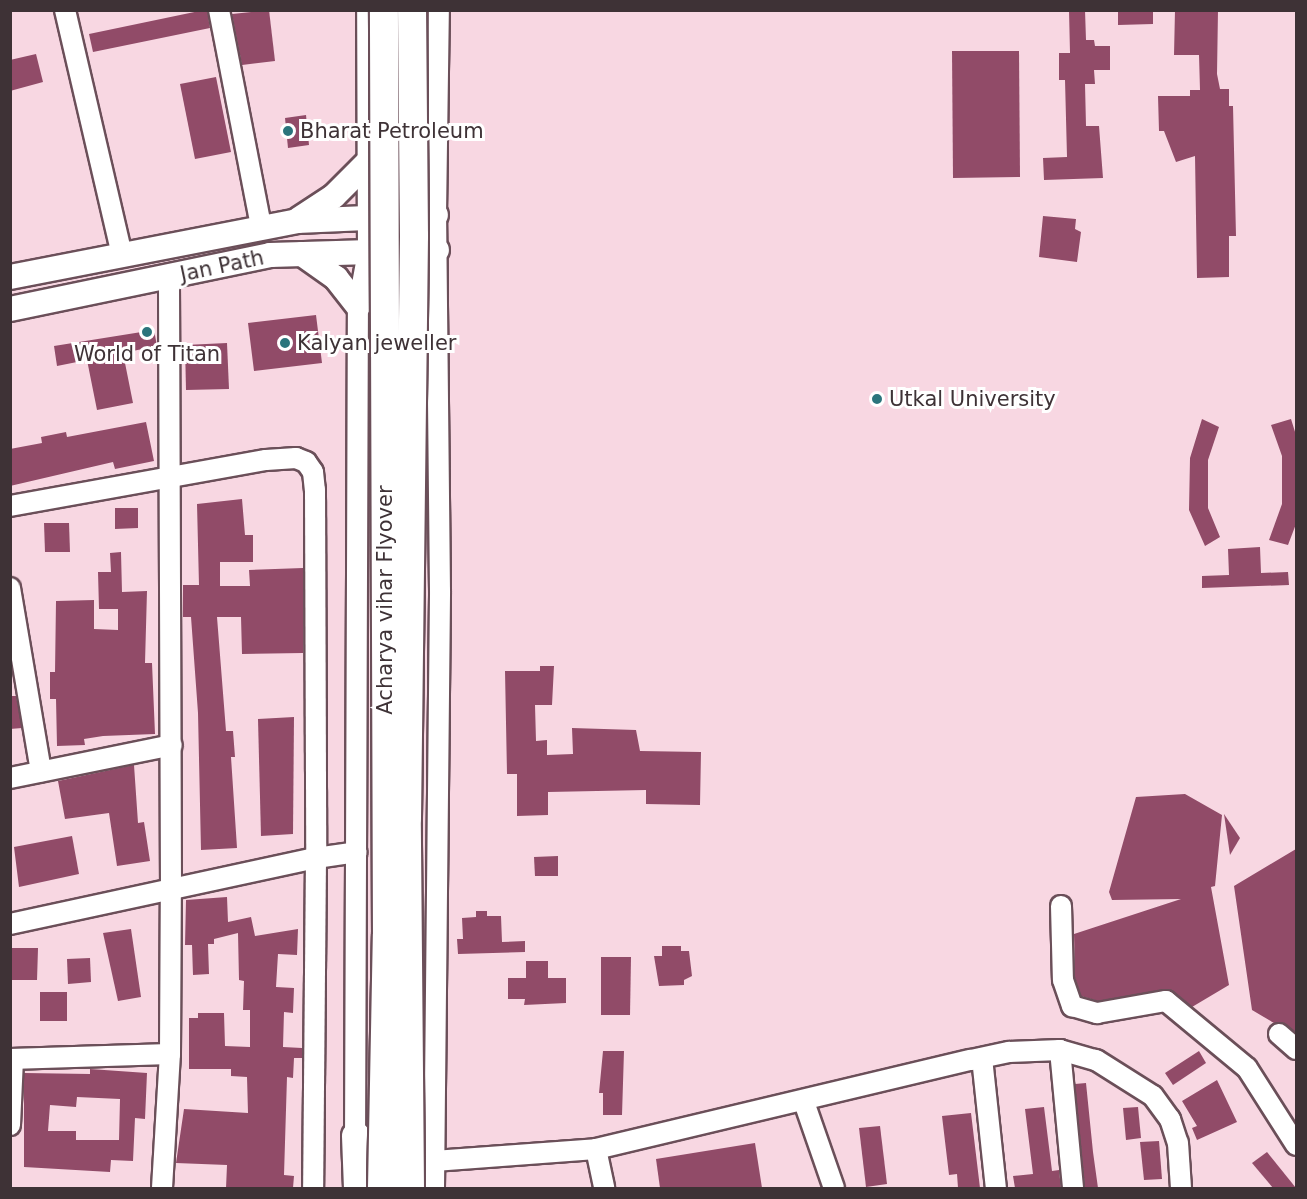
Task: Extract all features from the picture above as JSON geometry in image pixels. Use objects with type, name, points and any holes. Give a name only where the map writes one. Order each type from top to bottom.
[{"type":"highway","name":"Acharya vihar Flyover","points":[[382,1188],[387,958],[384,10]]},
{"type":"highway","name":"Acharya vihar Flyover","points":[[410,1188],[407,818],[414,236],[412,10]]},
{"type":"highway","points":[[356,1136],[358,1188]]},
{"type":"main road","points":[[297,221],[334,196],[367,163]]},
{"type":"main road","name":"Jan Path","points":[[10,277],[261,226],[297,221],[436,215]]},
{"type":"main road","name":"Jan Path","points":[[10,309],[169,278],[270,255],[437,250]]},
{"type":"main road","points":[[302,254],[336,278],[358,306]]},
{"type":"street","points":[[65,10],[122,255]]},
{"type":"street","points":[[219,10],[261,226]]},
{"type":"street","points":[[351,1188],[356,1136],[358,306],[368,252],[367,10]]},
{"type":"street","points":[[434,1188],[440,591],[436,215],[439,10]]},
{"type":"street","points":[[162,1188],[170,1054],[172,746],[169,278]]},
{"type":"street","points":[[10,506],[284,458],[306,462],[313,472],[316,858],[313,1188]]},
{"type":"street","points":[[10,588],[41,771]]},
{"type":"street","points":[[10,778],[172,746]]},
{"type":"street","points":[[10,924],[171,888],[316,858],[357,852]]},
{"type":"street","points":[[1061,906],[1063,980],[1072,1006],[1097,1013],[1166,1001],[1247,1068],[1296,1145]]},
{"type":"street","points":[[1279,1034],[1296,1049]]},
{"type":"street","points":[[434,1161],[596,1149],[1010,1052],[1060,1050],[1096,1060],[1153,1096],[1170,1119],[1178,1143],[1181,1188]]},
{"type":"street","points":[[1060,1050],[1073,1188]]},
{"type":"street","points":[[10,1125],[12,1059],[170,1054]]},
{"type":"street","points":[[982,1058],[996,1188]]},
{"type":"street","points":[[804,1102],[834,1188]]},
{"type":"street","points":[[596,1149],[604,1188]]},
{"type":"building","points":[[207,10],[210,28],[93,52],[89,34]]},
{"type":"building","points":[[269,10],[275,61],[242,65],[232,14]]},
{"type":"building","points":[[1069,10],[1085,10],[1086,40],[1094,40],[1095,46],[1110,46],[1110,70],[1094,70],[1095,84],[1085,84],[1086,126],[1099,126],[1103,178],[1044,180],[1043,158],[1067,157],[1065,80],[1059,80],[1059,53],[1070,53]]},
{"type":"building","points":[[1118,10],[1153,10],[1153,24],[1118,25]]},
{"type":"building","points":[[1175,10],[1218,10],[1217,74],[1220,89],[1229,89],[1229,106],[1233,106],[1236,236],[1229,236],[1229,277],[1197,278],[1195,156],[1176,162],[1164,131],[1159,131],[1158,96],[1190,96],[1190,90],[1200,90],[1199,55],[1174,55]]},
{"type":"building","points":[[952,51],[1019,51],[1020,177],[953,178]]},
{"type":"building","points":[[36,54],[43,82],[10,91],[10,60]]},
{"type":"building","points":[[216,77],[231,152],[195,159],[180,84]]},
{"type":"building","points":[[306,115],[309,145],[288,148],[285,118]]},
{"type":"building","points":[[1043,216],[1076,219],[1075,229],[1081,232],[1077,262],[1039,257]]},
{"type":"building","name":"Kalyan jeweller","points":[[316,315],[322,363],[254,371],[248,323]]},
{"type":"building","points":[[154,330],[157,346],[123,353],[133,403],[97,410],[87,360],[57,366],[54,346]]},
{"type":"building","points":[[227,343],[229,389],[186,390],[185,345]]},
{"type":"building","points":[[1202,419],[1219,427],[1208,460],[1208,508],[1220,537],[1205,546],[1189,510],[1190,458]]},
{"type":"building","points":[[1291,419],[1296,435],[1296,524],[1288,545],[1269,540],[1282,504],[1282,456],[1271,425]]},
{"type":"building","points":[[146,422],[154,461],[115,469],[113,462],[10,486],[10,449],[42,443],[41,437],[66,432],[67,437]]},
{"type":"building","points":[[242,499],[245,535],[253,535],[253,562],[220,562],[220,586],[250,586],[249,570],[303,568],[303,653],[242,654],[241,617],[217,617],[226,731],[233,731],[235,757],[231,757],[237,848],[201,850],[198,713],[191,617],[183,617],[183,585],[199,585],[197,504]]},
{"type":"building","points":[[115,508],[138,508],[138,528],[115,529]]},
{"type":"building","points":[[44,523],[69,523],[70,552],[45,552]]},
{"type":"building","points":[[1260,547],[1261,573],[1288,572],[1289,585],[1202,588],[1202,576],[1229,575],[1228,549]]},
{"type":"building","points":[[121,552],[122,592],[147,591],[145,663],[152,663],[155,734],[103,736],[84,739],[85,745],[57,746],[56,699],[50,699],[50,672],[55,672],[56,601],[94,600],[94,629],[118,630],[118,609],[99,609],[98,572],[111,572],[110,553]]},
{"type":"building","points":[[540,666],[554,666],[552,705],[535,705],[536,741],[547,740],[547,755],[573,754],[572,728],[636,730],[640,751],[701,752],[700,805],[646,804],[646,790],[548,792],[548,815],[517,816],[517,774],[507,774],[505,671],[540,671]]},
{"type":"building","points":[[10,696],[16,696],[22,728],[10,729]]},
{"type":"building","points":[[294,717],[293,834],[261,836],[258,719]]},
{"type":"building","points":[[134,765],[138,823],[144,822],[150,861],[117,866],[109,813],[65,819],[58,781]]},
{"type":"building","points":[[1185,794],[1222,815],[1215,886],[1211,887],[1229,985],[1192,1007],[1169,989],[1098,1001],[1081,996],[1075,978],[1074,934],[1181,899],[1112,900],[1109,892],[1136,797]]},
{"type":"building","points":[[1224,814],[1240,838],[1230,855]]},
{"type":"building","points":[[72,836],[79,874],[19,887],[14,847]]},
{"type":"building","points":[[1296,849],[1296,1033],[1286,1025],[1274,1023],[1252,1010],[1234,886]]},
{"type":"building","points":[[558,856],[558,876],[535,876],[534,857]]},
{"type":"building","points":[[227,897],[228,922],[251,917],[255,936],[298,929],[297,955],[278,954],[276,987],[294,988],[293,1013],[284,1012],[283,1047],[302,1048],[302,1058],[294,1058],[293,1078],[287,1077],[284,1175],[294,1176],[293,1188],[226,1188],[227,1165],[176,1163],[184,1109],[248,1113],[247,1077],[231,1076],[231,1069],[189,1069],[189,1018],[198,1018],[198,1013],[224,1013],[225,1046],[250,1047],[250,1010],[243,1010],[244,981],[239,980],[238,933],[214,939],[214,944],[208,944],[209,974],[193,975],[192,945],[185,945],[186,900]]},
{"type":"building","points":[[476,911],[487,911],[487,916],[501,916],[502,942],[525,941],[525,952],[458,954],[457,939],[463,939],[462,918],[476,917]]},
{"type":"building","points":[[131,929],[141,997],[118,1001],[103,933]]},
{"type":"building","points":[[662,946],[681,946],[681,951],[689,951],[692,976],[684,980],[684,985],[659,986],[654,956],[662,956]]},
{"type":"building","points":[[10,948],[38,948],[37,980],[10,980]]},
{"type":"building","points":[[601,957],[631,957],[630,1015],[601,1015]]},
{"type":"building","points":[[90,958],[91,982],[68,984],[67,959]]},
{"type":"building","points":[[526,961],[548,961],[548,978],[566,978],[566,1003],[524,1005],[525,999],[508,999],[508,978],[526,978]]},
{"type":"building","points":[[40,992],[67,992],[67,1021],[40,1021]]},
{"type":"building","points":[[603,1051],[624,1051],[622,1115],[603,1115],[603,1093],[599,1093]]},
{"type":"building","points":[[1199,1051],[1206,1063],[1173,1085],[1165,1073]]},
{"type":"building","points":[[90,1069],[147,1073],[145,1119],[135,1118],[133,1161],[111,1160],[110,1172],[24,1167],[24,1073],[90,1074]],"holes":[[[77,1097],[120,1099],[119,1140],[76,1140],[76,1131],[48,1131],[50,1105],[76,1107]]]},
{"type":"building","points":[[1217,1080],[1237,1122],[1197,1140],[1192,1128],[1197,1126],[1182,1101]]},
{"type":"building","points":[[1086,1083],[1098,1188],[1085,1188],[1075,1084]]},
{"type":"building","points":[[1044,1107],[1052,1171],[1059,1170],[1061,1188],[1015,1188],[1013,1176],[1033,1174],[1025,1109]]},
{"type":"building","points":[[1138,1107],[1141,1138],[1126,1140],[1123,1108]]},
{"type":"building","points":[[971,1113],[980,1188],[958,1188],[957,1174],[949,1175],[942,1116]]},
{"type":"building","points":[[880,1126],[887,1184],[866,1187],[859,1128]]},
{"type":"building","points":[[1159,1141],[1162,1179],[1144,1180],[1140,1142]]},
{"type":"building","points":[[755,1143],[762,1188],[660,1188],[656,1159]]},
{"type":"building","points":[[1267,1152],[1296,1188],[1273,1188],[1252,1163]]},
{"type":"place","name":"Bharat Petroleum","points":[[288,131]]},
{"type":"place","name":"World of Titan","points":[[147,332]]},
{"type":"place","name":"Kalyan jeweller","points":[[285,343]]},
{"type":"place","name":"Utkal University","points":[[877,399]]}]
